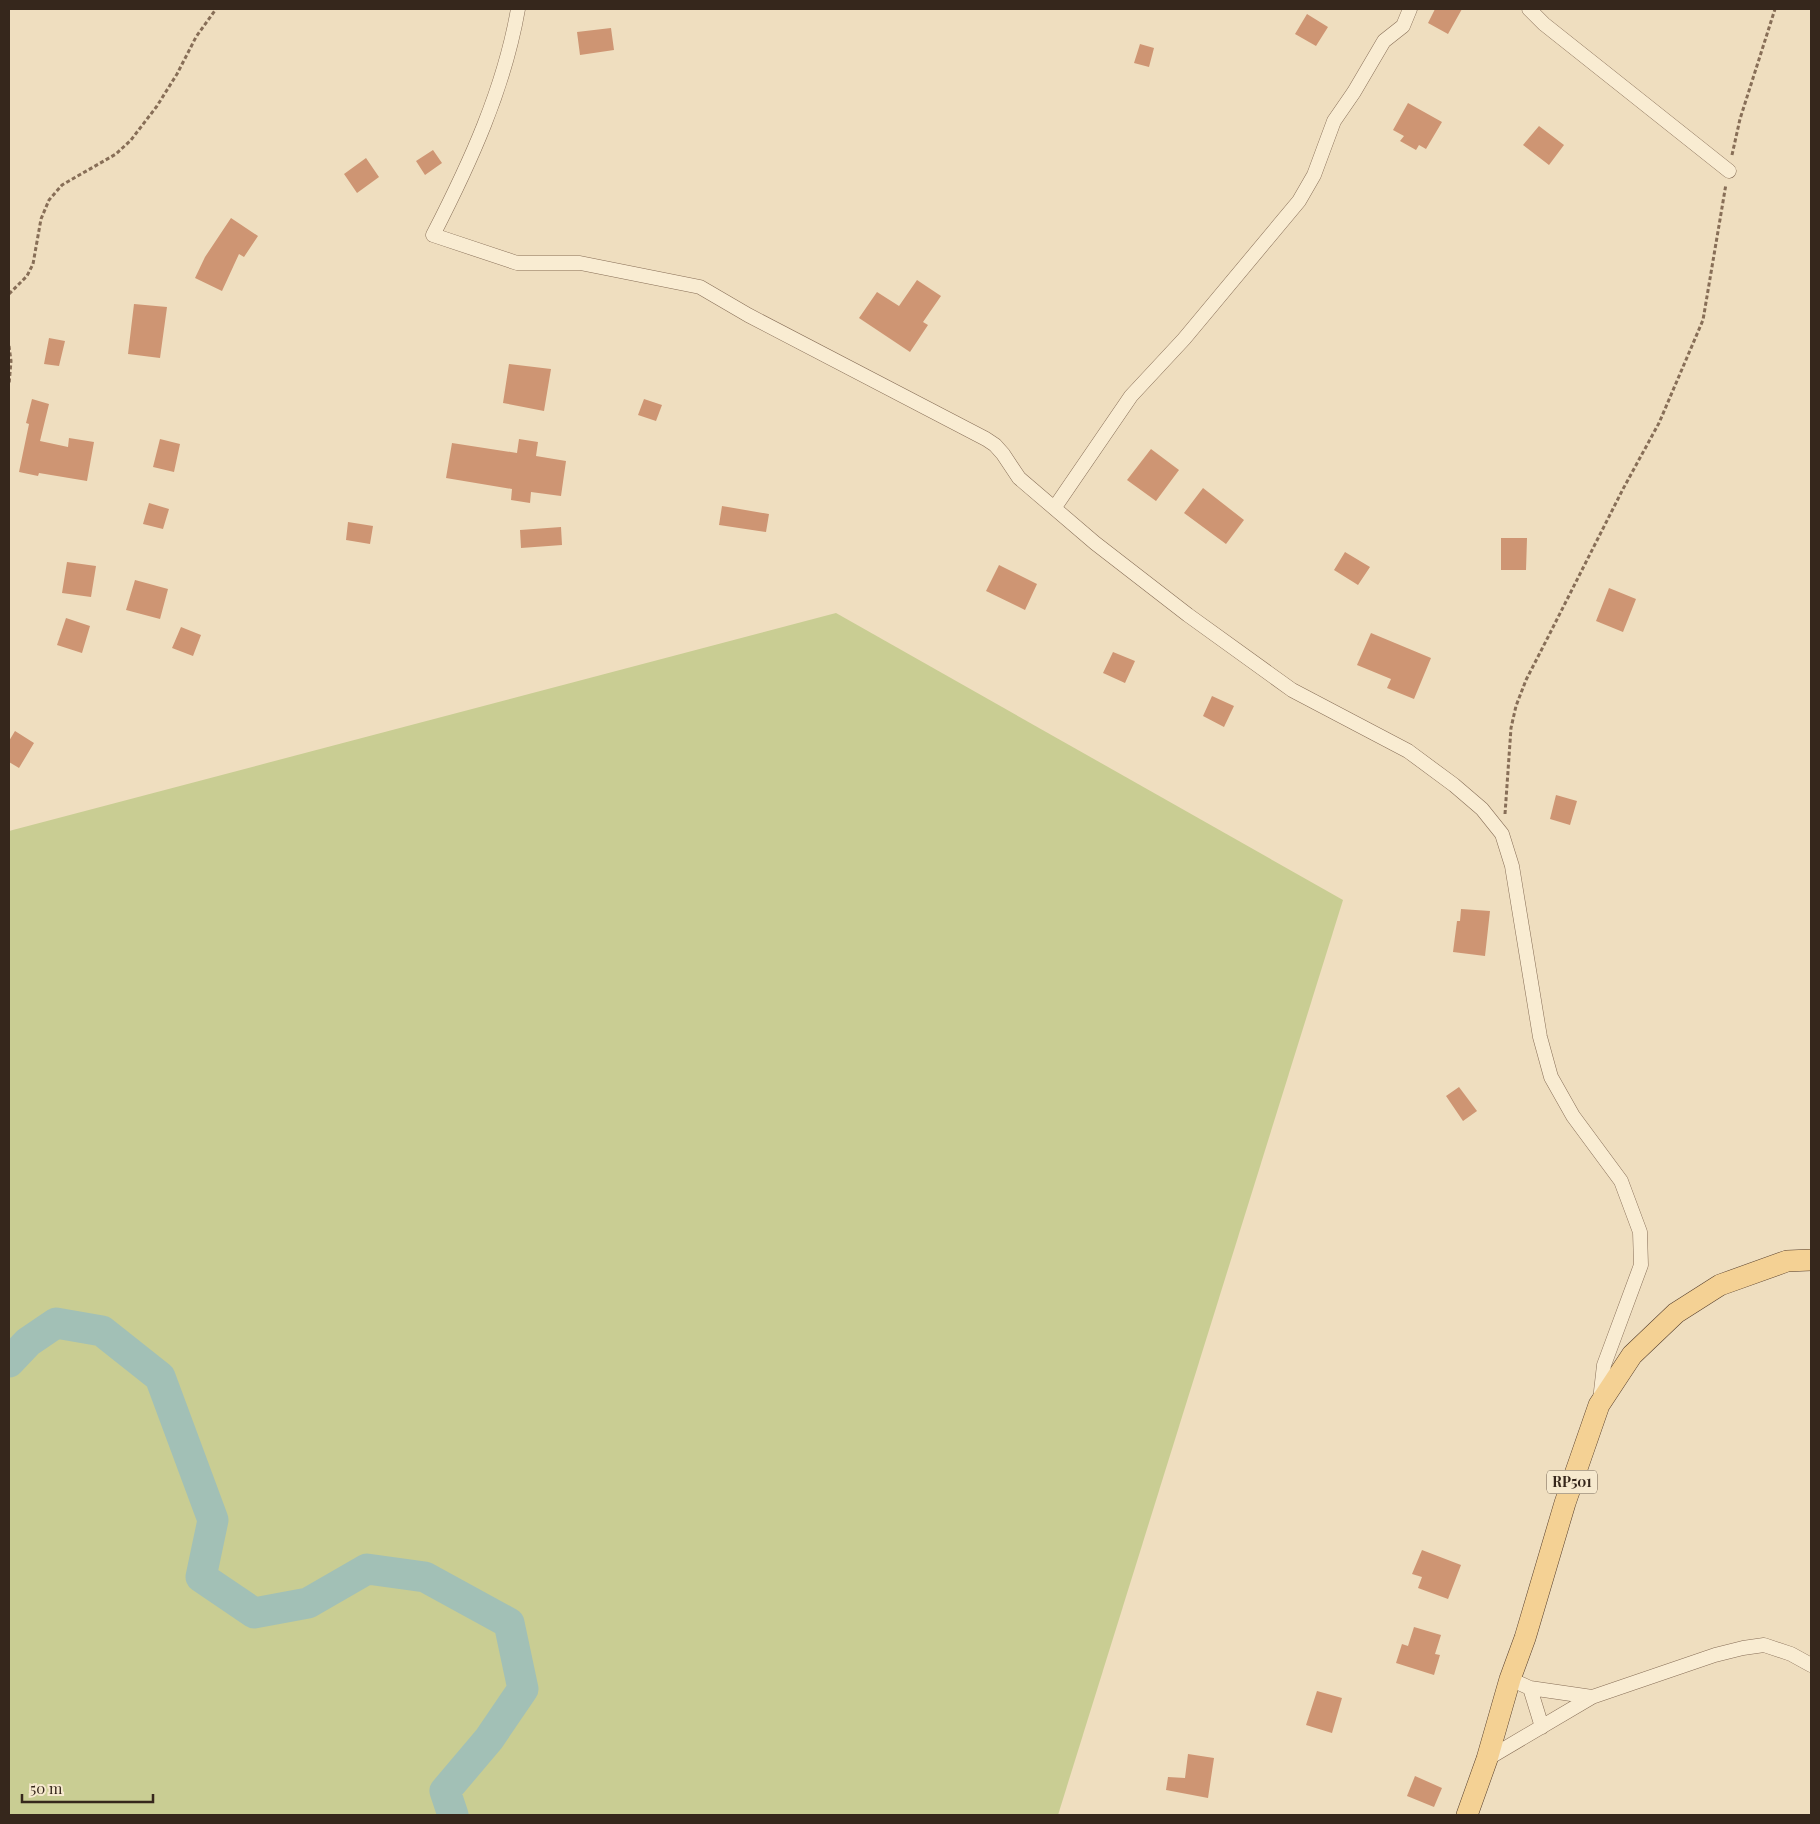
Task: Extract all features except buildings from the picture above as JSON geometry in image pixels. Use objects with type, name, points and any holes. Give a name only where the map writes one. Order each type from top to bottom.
[{"type":"main road","name":"RP501","points":[[1467,1815],[1525,1638],[1565,1503],[1599,1405],[1632,1355],[1676,1313],[1720,1285],[1787,1261],[1811,1260]]},
{"type":"street","points":[[518,9],[514,36],[499,88],[465,172],[433,235],[516,263],[580,263],[700,287],[748,315],[995,445],[1019,478],[1096,544],[1188,615],[1292,690],[1408,751],[1454,785],[1482,809],[1502,834],[1512,866],[1540,1037],[1551,1077],[1573,1116],[1622,1180],[1640,1232],[1641,1265],[1604,1365],[1599,1405]]},
{"type":"street","points":[[1055,507],[1131,396],[1184,339],[1299,201],[1314,175],[1334,121],[1354,92],[1384,41],[1403,26],[1410,9]]},
{"type":"street","points":[[1529,9],[1544,24],[1728,171]]},
{"type":"street","points":[[1487,1758],[1592,1697],[1716,1655],[1764,1645],[1791,1654],[1811,1665]]},
{"type":"street","points":[[1510,1679],[1530,1688],[1592,1697]]},
{"type":"street","points":[[1530,1688],[1542,1727]]},
{"type":"path","points":[[9,294],[27,276],[33,264],[41,219],[50,200],[62,185],[116,154],[131,140],[157,106],[196,38],[216,9]]},
{"type":"path","points":[[1502,834],[1511,728],[1516,706],[1526,680],[1623,489],[1659,424],[1703,320],[1728,171],[1740,119],[1775,9]]},
{"type":"path","points":[[9,346],[11,361],[9,385]]},
{"type":"green space","points":[[836,613],[1343,900],[1058,1815],[9,1815],[9,831]]},
{"type":"waterway","points":[[9,1362],[28,1342],[56,1323],[102,1331],[160,1377],[213,1520],[201,1577],[254,1613],[308,1603],[367,1569],[425,1577],[509,1623],[523,1689],[489,1739],[445,1791],[453,1815]]}]
